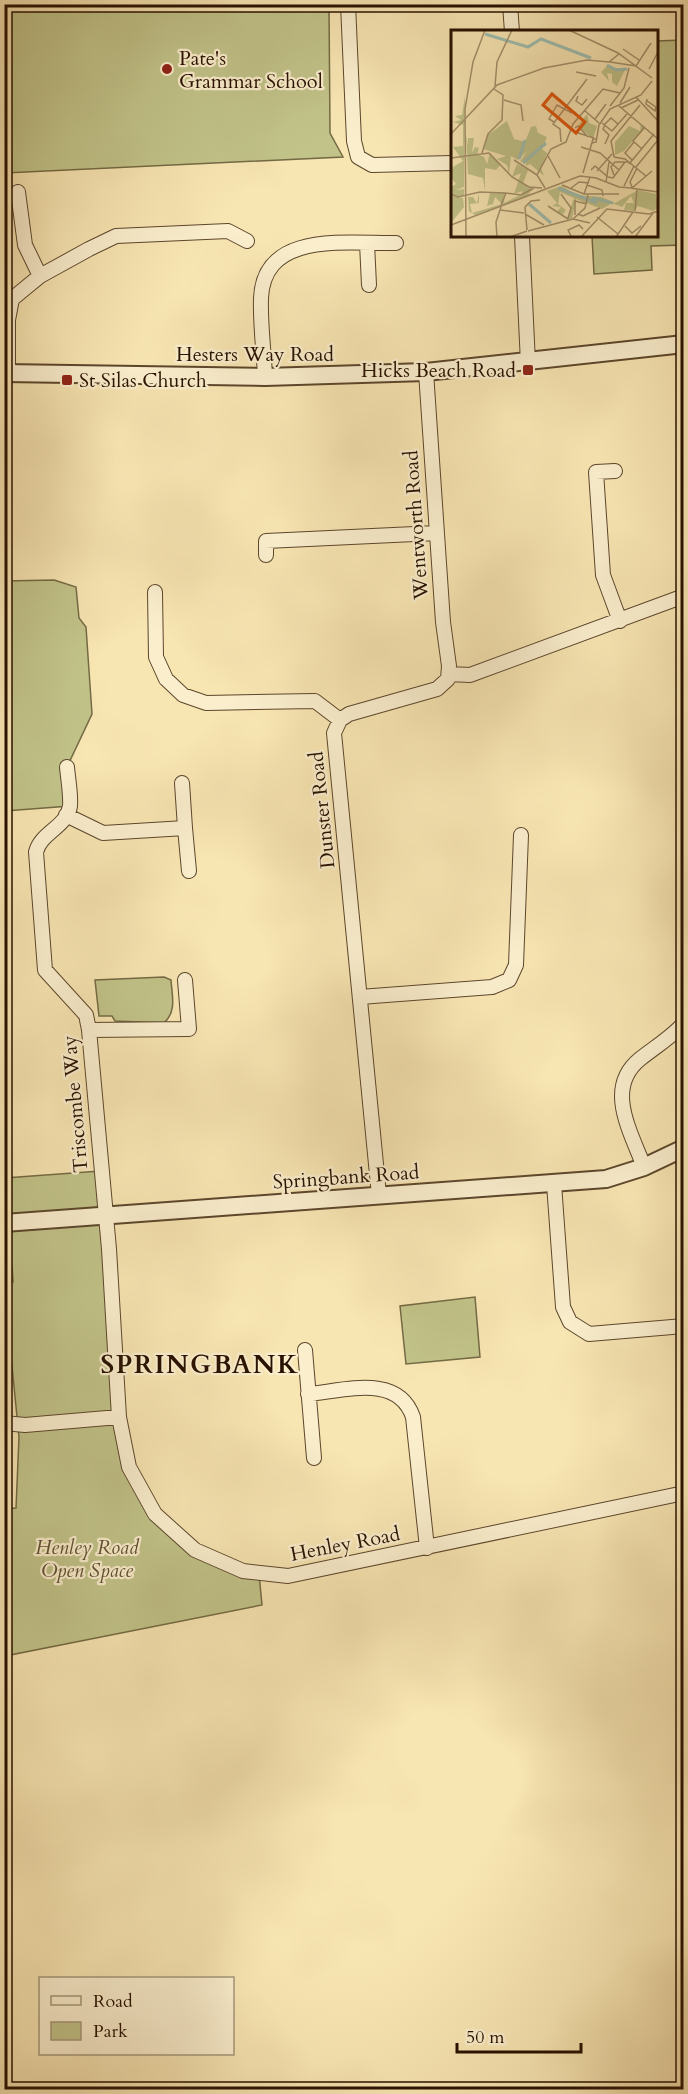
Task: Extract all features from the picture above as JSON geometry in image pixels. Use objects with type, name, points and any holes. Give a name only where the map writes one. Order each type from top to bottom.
[{"type":"street","points":[[348,4],[354,141],[358,157],[372,165],[451,163]]},
{"type":"street","points":[[510,4],[512,30]]},
{"type":"street","points":[[18,192],[25,245],[40,276]]},
{"type":"street","points":[[6,373],[9,308],[20,290],[40,276],[116,236],[228,231],[247,241]]},
{"type":"street","points":[[522,237],[528,363]]},
{"type":"street","points":[[367,243],[369,285]]},
{"type":"street","points":[[265,377],[261,298],[265,279],[274,263],[287,252],[303,246],[396,243]]},
{"type":"street","name":"Hesters Way Road","points":[[6,373],[265,377],[426,372],[528,363],[684,344]]},
{"type":"street","name":"Wentworth Road","points":[[426,372],[436,533],[449,674]]},
{"type":"street","points":[[615,471],[596,472],[603,575],[620,621]]},
{"type":"street","points":[[266,555],[266,541],[436,533]]},
{"type":"street","points":[[155,592],[156,657],[166,679],[183,695],[206,703],[315,701],[340,720],[349,714],[437,689],[444,684],[449,674],[470,675],[684,596]]},
{"type":"street","name":"Dunster Road","points":[[340,720],[336,726],[334,740],[379,1195]]},
{"type":"street","points":[[67,767],[70,806],[66,815],[103,833],[185,828]]},
{"type":"street","points":[[182,783],[189,871]]},
{"type":"street","name":"Triscombe Way","points":[[66,815],[40,841],[36,852],[45,970],[86,1015],[104,1215]]},
{"type":"street","points":[[360,997],[492,987],[509,980],[516,965],[521,835]]},
{"type":"street","points":[[88,1030],[189,1029],[184,980]]},
{"type":"street","points":[[644,1167],[622,1108],[623,1083],[632,1066],[684,1023]]},
{"type":"street","name":"Springbank Road","points":[[4,1223],[606,1179],[644,1167],[684,1148]]},
{"type":"street","points":[[554,1184],[563,1307],[570,1322],[589,1334],[684,1326]]},
{"type":"street","name":"Henley Road","points":[[104,1215],[119,1417],[129,1467],[155,1514],[195,1550],[228,1566],[259,1574],[288,1576],[684,1493]]},
{"type":"street","points":[[305,1350],[314,1458]]},
{"type":"street","points":[[308,1394],[383,1388],[405,1400],[412,1417],[428,1548]]},
{"type":"street","points":[[4,1423],[24,1425],[119,1417]]},
{"type":"green space","name":"Pate's Grammar School","points":[[4,5],[329,5],[330,133],[343,157],[5,173]]},
{"type":"green space","points":[[683,40],[683,245],[651,246],[652,270],[594,274],[592,237],[658,237],[658,41]]},
{"type":"green space","points":[[54,580],[76,587],[79,618],[86,627],[92,714],[67,767],[70,806],[5,811],[4,581]]},
{"type":"green space","points":[[164,977],[171,980],[173,1003],[171,1013],[164,1023],[115,1021],[112,1016],[99,1016],[95,980]]},
{"type":"green space","name":"Henley Road Open Space","points":[[100,1171],[129,1467],[180,1539],[259,1574],[262,1605],[5,1656],[5,1509],[16,1508],[19,1437],[5,1296],[5,1283],[13,1282],[12,1266],[5,1266],[5,1178]]},
{"type":"green space","points":[[475,1297],[480,1357],[406,1364],[400,1306]]},
{"type":"place","name":"Pate's Grammar School","points":[[167,69]]},
{"type":"place","name":"Hicks Beach Road","points":[[528,370]]},
{"type":"place","name":"St Silas Church","points":[[67,380]]},
{"type":"district","name":"SPRINGBANK","points":[[200,1364]]}]
